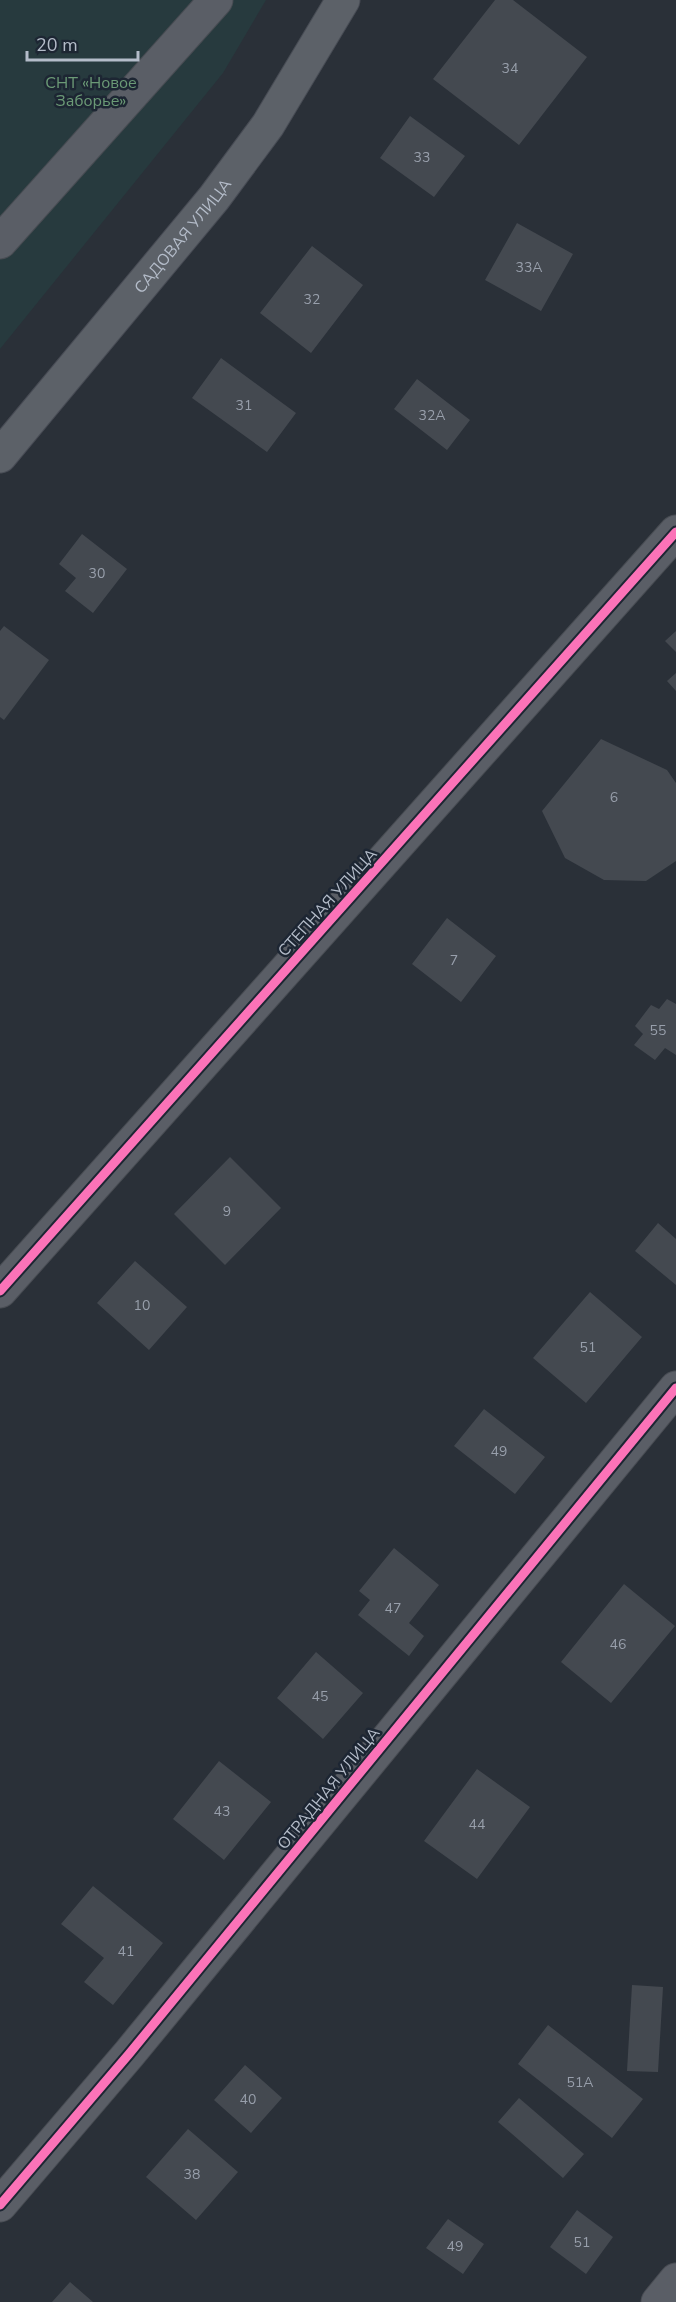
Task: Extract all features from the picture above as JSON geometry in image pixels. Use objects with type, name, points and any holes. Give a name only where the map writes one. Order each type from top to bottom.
[{"type":"main road","name":"САДОВАЯ УЛИЦА","points":[[0,456],[214,198],[268,125],[343,0]]},
{"type":"street","points":[[0,242],[216,0]]},
{"type":"street","name":"СТЕПНАЯ УЛИЦА","points":[[0,1291],[676,532]]},
{"type":"street","name":"ОТРАДНАЯ УЛИЦА","points":[[0,2205],[129,2054],[676,1388]]},
{"type":"street","points":[[658,2302],[676,2280]]},
{"type":"green space","name":"СНТ «Новое Заборье»","points":[[0,0],[266,0],[223,73],[0,349]]},
{"type":"building","points":[[495,0],[513,0],[587,57],[519,145],[433,79]]},
{"type":"building","points":[[410,116],[465,156],[434,197],[380,158]]},
{"type":"building","points":[[517,223],[573,254],[541,311],[485,280]]},
{"type":"building","points":[[312,246],[363,285],[311,353],[260,313]]},
{"type":"building","points":[[221,358],[296,413],[267,452],[192,398]]},
{"type":"building","points":[[417,379],[470,420],[447,450],[394,409]]},
{"type":"building","points":[[82,534],[127,569],[93,613],[65,591],[76,578],[59,564]]},
{"type":"building","points":[[4,626],[49,660],[4,720],[0,717],[0,631]]},
{"type":"building","points":[[676,631],[676,652],[665,641]]},
{"type":"building","points":[[676,673],[676,691],[667,681]]},
{"type":"building","points":[[601,739],[667,770],[676,783],[676,861],[646,881],[604,880],[565,858],[542,811]]},
{"type":"building","points":[[447,918],[496,956],[461,1002],[412,964]]},
{"type":"building","points":[[667,999],[676,1004],[676,1055],[665,1048],[655,1060],[634,1045],[643,1034],[635,1026],[651,1005],[659,1009]]},
{"type":"building","points":[[230,1157],[281,1208],[225,1265],[174,1214]]},
{"type":"building","points":[[658,1223],[676,1239],[676,1285],[635,1251]]},
{"type":"building","points":[[135,1261],[187,1307],[149,1350],[97,1303]]},
{"type":"building","points":[[590,1292],[642,1337],[586,1403],[533,1358]]},
{"type":"building","points":[[484,1409],[545,1457],[515,1494],[454,1446]]},
{"type":"building","points":[[394,1548],[439,1585],[409,1623],[424,1636],[409,1656],[358,1615],[370,1600],[359,1591]]},
{"type":"building","points":[[624,1584],[675,1626],[611,1703],[561,1662]]},
{"type":"building","points":[[316,1652],[363,1693],[323,1739],[277,1698]]},
{"type":"building","points":[[219,1761],[271,1802],[224,1860],[173,1819]]},
{"type":"building","points":[[477,1769],[530,1807],[477,1879],[424,1841]]},
{"type":"building","points":[[93,1886],[163,1943],[113,2005],[84,1982],[104,1958],[61,1924]]},
{"type":"building","points":[[632,1985],[663,1987],[658,2072],[627,2071]]},
{"type":"building","points":[[548,2025],[643,2099],[612,2138],[518,2064]]},
{"type":"building","points":[[245,2065],[282,2098],[251,2133],[214,2100]]},
{"type":"building","points":[[519,2098],[584,2154],[563,2178],[498,2122]]},
{"type":"building","points":[[188,2129],[238,2172],[196,2220],[146,2177]]},
{"type":"building","points":[[577,2210],[613,2237],[586,2274],[550,2247]]},
{"type":"building","points":[[448,2219],[484,2244],[463,2274],[426,2248]]},
{"type":"building","points":[[70,2282],[93,2302],[52,2302]]},
{"type":"cycle path","points":[[0,1291],[676,532]]},
{"type":"cycle path","points":[[0,2205],[129,2054],[676,1388]]}]
